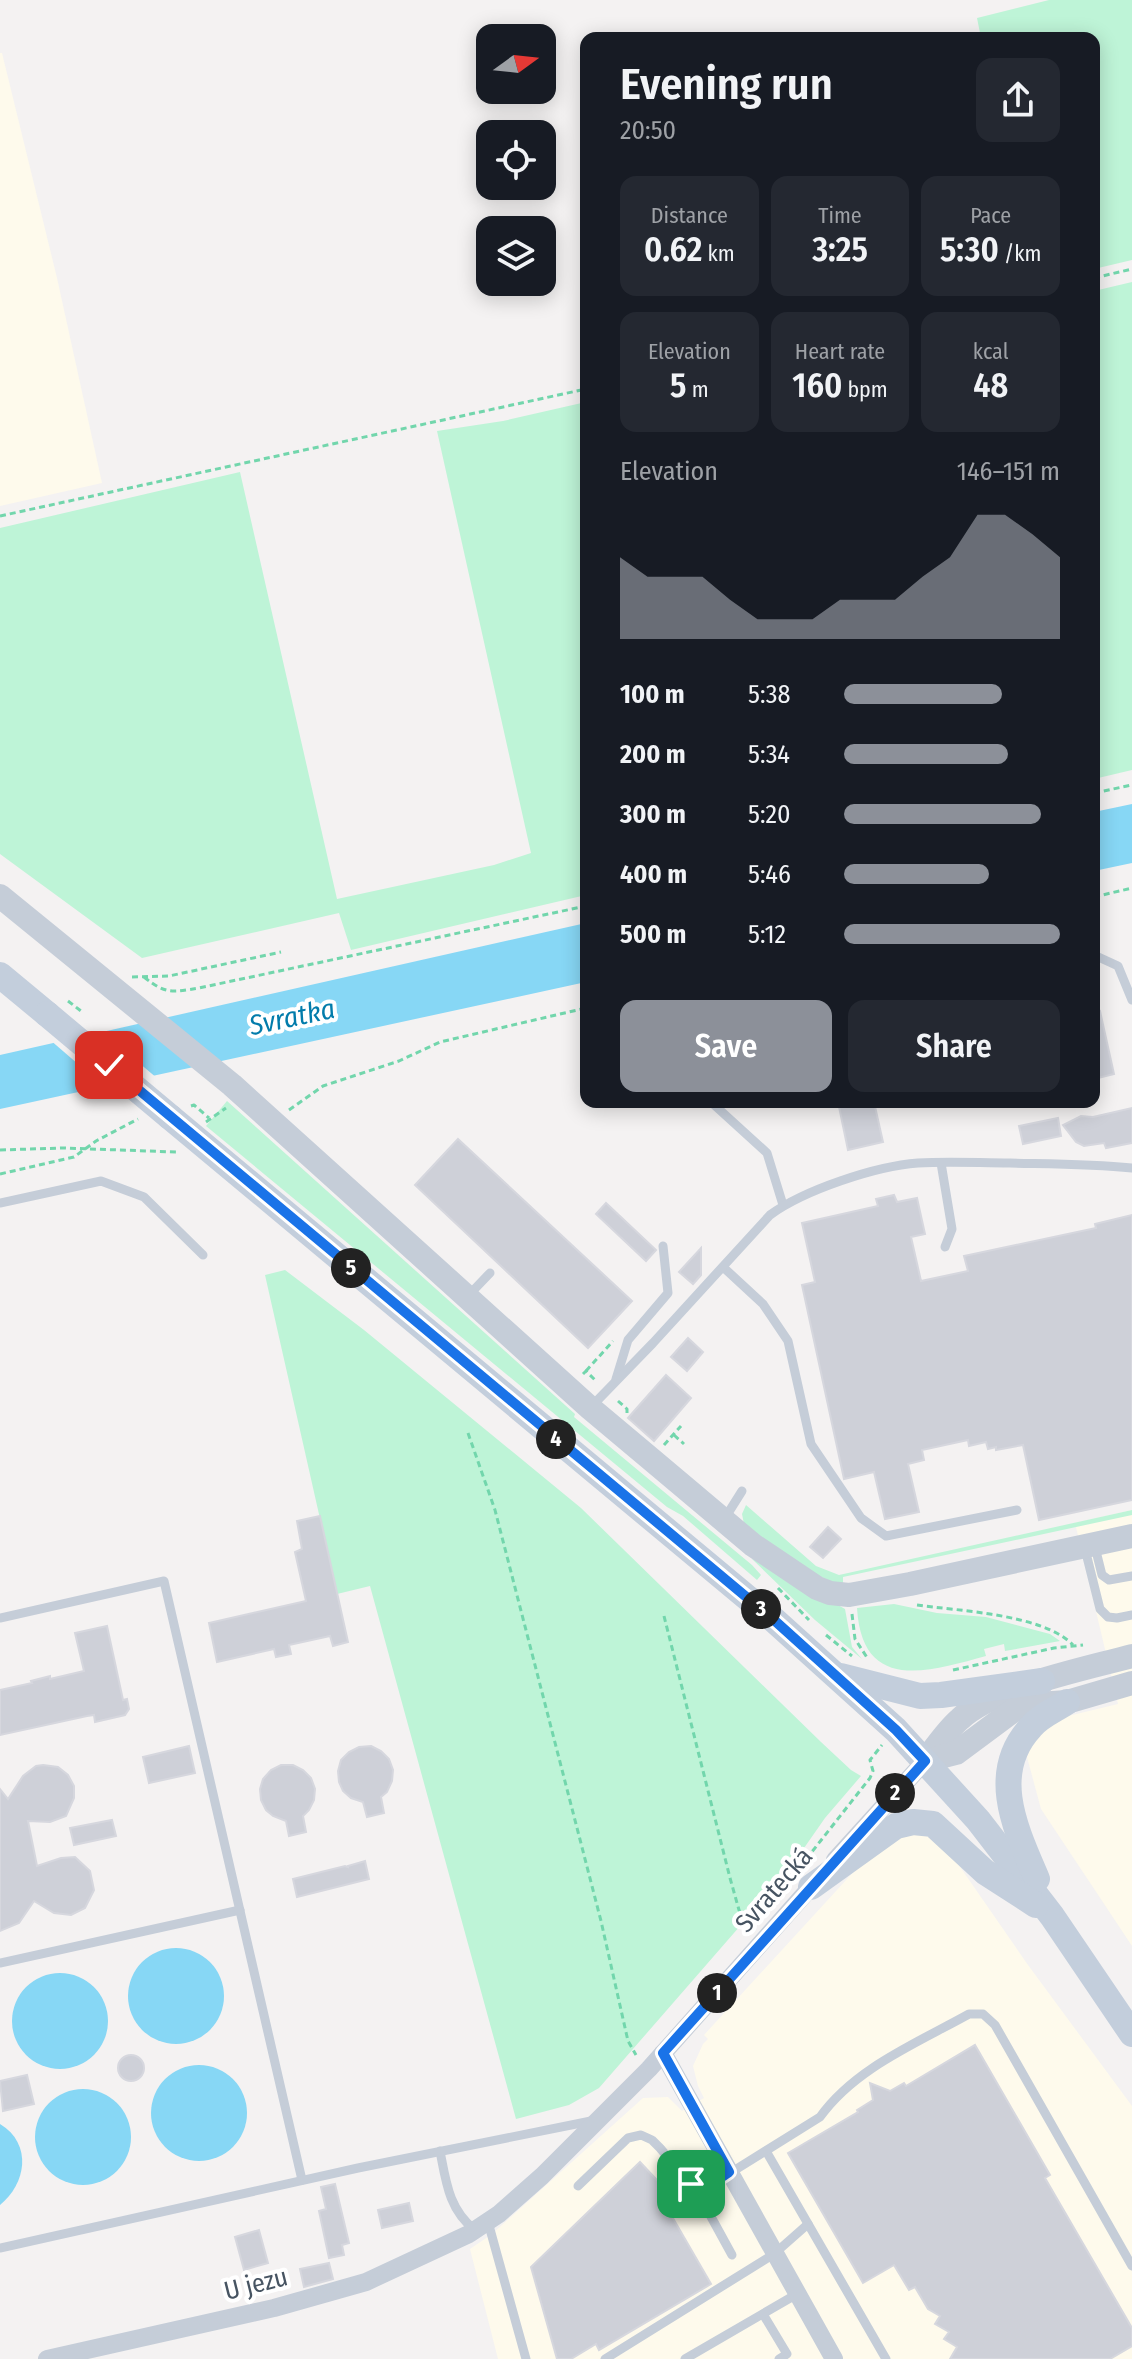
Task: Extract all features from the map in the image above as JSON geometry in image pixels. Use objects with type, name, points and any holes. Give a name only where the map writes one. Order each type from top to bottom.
[{"type":"main road","points":[[0,975],[56,1006],[170,1117],[203,1129],[774,1620],[896,1730],[978,1820],[1052,1916],[1132,2034]]},
{"type":"main road","points":[[834,1674],[920,1696],[1042,1681]]},
{"type":"main road","points":[[1052,1916],[1012,1819],[1008,1773],[1014,1752],[1025,1734],[1038,1720],[1067,1702]]},
{"type":"main road","points":[[811,1887],[889,1830],[905,1823],[924,1822],[940,1829],[985,1872],[1052,1916]]},
{"type":"street","points":[[0,896],[232,1085],[590,1408],[753,1545],[817,1588],[849,1595],[1132,1536]]},
{"type":"street","points":[[925,1761],[952,1726],[969,1711],[988,1701],[1042,1681],[1132,1656]]},
{"type":"street","points":[[925,1761],[956,1753],[1014,1710],[1067,1702],[1130,1686]]},
{"type":"street","name":"Svratecká","points":[[478,2229],[542,2176],[649,2069],[925,1761]]},
{"type":"street","points":[[663,2053],[834,2359]]},
{"type":"street","name":"U jezu","points":[[47,2359],[274,2308],[366,2282],[478,2229]]},
{"type":"lane","points":[[1100,958],[1118,966],[1132,1000]]},
{"type":"lane","points":[[718,1108],[767,1153],[783,1205]]},
{"type":"lane","points":[[590,1408],[770,1215],[783,1205],[816,1190],[916,1163],[1089,1164],[1132,1168]]},
{"type":"lane","points":[[941,1163],[952,1229],[945,1247]]},
{"type":"lane","points":[[0,1203],[101,1181],[144,1197],[203,1255]]},
{"type":"lane","points":[[615,1382],[628,1340],[668,1293],[663,1246]]},
{"type":"lane","points":[[723,1267],[763,1304],[788,1341],[811,1444],[861,1518],[886,1536],[1017,1510]]},
{"type":"lane","points":[[467,1297],[490,1273]]},
{"type":"lane","points":[[724,1521],[742,1491]]},
{"type":"lane","points":[[1089,1545],[1102,1575],[1109,1580],[1132,1576]]},
{"type":"lane","points":[[1089,1545],[1100,1609],[1108,1617],[1132,1615]]},
{"type":"lane","points":[[0,1618],[164,1581],[302,2180]]},
{"type":"lane","points":[[0,1963],[240,1910]]},
{"type":"lane","points":[[698,2193],[820,2117],[834,2098],[873,2068],[969,2014],[983,2014],[995,2025],[1132,2266]]},
{"type":"lane","points":[[0,2248],[302,2180],[597,2120]]},
{"type":"lane","points":[[578,2186],[628,2138],[641,2135],[660,2148],[698,2193],[732,2255]]},
{"type":"lane","points":[[440,2151],[454,2206],[466,2222],[478,2229],[526,2359]]},
{"type":"lane","points":[[766,2151],[886,2359]]},
{"type":"lane","points":[[605,2359],[774,2254],[808,2224]]},
{"type":"lane","points":[[685,2359],[797,2294]]},
{"type":"lane","points":[[763,2314],[785,2357]]},
{"type":"path","points":[[1100,277],[1132,269]]},
{"type":"path","points":[[0,516],[580,390]]},
{"type":"path","points":[[1100,792],[1132,785]]},
{"type":"path","points":[[1100,896],[1132,888]]},
{"type":"path","points":[[144,977],[162,990],[199,988],[580,907]]},
{"type":"path","points":[[100,977],[185,974],[281,952]]},
{"type":"path","points":[[56,1006],[81,1011]]},
{"type":"path","points":[[272,1120],[323,1086],[399,1061],[440,1042],[580,1009]]},
{"type":"path","points":[[0,1150],[186,1151],[203,1129],[194,1105]]},
{"type":"path","points":[[0,1174],[74,1157],[142,1117]]},
{"type":"path","points":[[586,1371],[615,1339]]},
{"type":"path","points":[[468,1433],[495,1510],[601,1921],[628,2041],[649,2069]]},
{"type":"path","points":[[674,1435],[684,1444]]},
{"type":"path","points":[[777,1588],[816,1627],[858,1661]]},
{"type":"path","points":[[849,1595],[855,1639],[869,1660]]},
{"type":"path","points":[[907,1602],[978,1611],[1015,1620],[1058,1633],[1075,1646]]},
{"type":"path","points":[[664,1616],[739,1910],[761,1945]]},
{"type":"path","points":[[946,1672],[1054,1648],[1094,1643]]},
{"type":"shaded area","points":[[0,53],[57,278],[102,483],[0,506]]},
{"type":"shaded area","points":[[1132,1510],[1132,1946],[1041,1809],[1027,1757],[1031,1745],[1040,1734],[1064,1717],[1118,1704],[1075,1523]]},
{"type":"shaded area","points":[[923,1827],[949,1851],[1132,2106],[1132,2359],[498,2359],[470,2249],[492,2234],[643,2098],[668,2097],[682,2111],[704,2098],[693,2066],[708,2039],[704,2035],[870,1854]]},
{"type":"green space","points":[[1049,0],[1132,0],[1132,260],[1100,268],[1100,32],[980,32],[977,18]]},
{"type":"green space","points":[[1132,282],[1132,770],[1100,778],[1100,290]]},
{"type":"green space","points":[[580,403],[580,896],[351,950],[339,913],[142,958],[0,854],[0,528],[240,472],[337,899],[494,865],[531,853],[437,431],[503,421]]},
{"type":"green space","points":[[227,1101],[575,1414],[574,1417],[752,1565],[761,1575],[757,1580],[206,1126]]},
{"type":"green space","points":[[285,1270],[364,1330],[581,1508],[821,1742],[861,1776],[825,1818],[788,1871],[599,2088],[569,2105],[516,2119],[370,1586],[337,1594],[265,1275]]},
{"type":"green space","points":[[746,1505],[816,1566],[839,1575],[1132,1510],[1132,1515],[843,1577],[843,1587],[804,1569],[744,1524],[742,1514]]},
{"type":"green space","points":[[752,1559],[845,1609],[852,1647],[862,1659],[815,1620]]},
{"type":"green space","points":[[894,1604],[937,1613],[986,1617],[1050,1634],[1060,1641],[1005,1651],[1004,1644],[984,1649],[986,1656],[964,1662],[921,1670],[902,1670],[885,1665],[871,1654],[862,1635],[857,1608]]},
{"type":"water","points":[[1132,804],[1132,863],[1100,870],[1100,811]]},
{"type":"water","name":"Svratka","points":[[580,924],[580,983],[0,1109],[0,1055]]},
{"type":"water","points":[[176,1948],[194,1952],[210,1962],[220,1978],[224,1996],[220,2014],[210,2030],[194,2040],[176,2044],[158,2040],[142,2030],[132,2014],[128,1996],[132,1978],[142,1962],[158,1952]]},
{"type":"water","points":[[60,1973],[78,1977],[94,1987],[104,2003],[108,2021],[104,2039],[94,2055],[78,2065],[60,2069],[42,2065],[26,2055],[16,2039],[12,2021],[16,2003],[26,1987],[42,1977]]},
{"type":"water","points":[[199,2065],[217,2069],[233,2079],[243,2095],[247,2113],[243,2131],[233,2147],[217,2157],[199,2161],[181,2157],[165,2147],[155,2131],[151,2113],[155,2095],[165,2079],[181,2069]]},
{"type":"water","points":[[83,2089],[101,2093],[117,2103],[127,2119],[131,2137],[127,2155],[117,2171],[101,2181],[83,2185],[65,2181],[49,2171],[39,2155],[35,2137],[39,2119],[49,2103],[65,2093]]},
{"type":"water","points":[[0,2124],[18,2142],[22,2164],[16,2186],[0,2205]]},
{"type":"pier","points":[[98,1028],[158,1079],[108,1090],[49,1039]]},
{"type":"building","points":[[1100,1011],[1114,1074],[1100,1078]]},
{"type":"building","points":[[839,1108],[875,1108],[883,1142],[848,1150]]},
{"type":"building","points":[[1132,1108],[1132,1143],[1106,1148],[1104,1143],[1084,1146],[1076,1142],[1063,1125],[1081,1116],[1093,1117]]},
{"type":"building","points":[[1058,1118],[1061,1136],[1023,1144],[1019,1126]]},
{"type":"building","points":[[458,1139],[632,1301],[588,1348],[415,1185]]},
{"type":"building","points":[[894,1195],[897,1202],[917,1198],[925,1234],[911,1237],[921,1281],[968,1271],[964,1256],[1096,1228],[1095,1224],[1132,1215],[1132,1500],[1039,1520],[1023,1445],[996,1450],[996,1447],[988,1449],[986,1442],[969,1446],[968,1440],[922,1450],[924,1460],[908,1464],[919,1512],[885,1519],[874,1472],[844,1479],[802,1285],[815,1282],[802,1223],[878,1206],[876,1199]]},
{"type":"building","points":[[606,1203],[656,1250],[646,1261],[596,1214]]},
{"type":"building","points":[[701,1248],[701,1275],[693,1284],[679,1272]]},
{"type":"building","points":[[688,1338],[703,1352],[687,1371],[671,1357]]},
{"type":"building","points":[[666,1375],[691,1398],[654,1441],[628,1418]]},
{"type":"building","points":[[320,1516],[348,1642],[333,1646],[330,1636],[289,1645],[291,1654],[276,1657],[274,1649],[217,1662],[209,1623],[306,1601],[295,1552],[302,1549],[297,1521]]},
{"type":"building","points":[[828,1527],[841,1539],[823,1558],[810,1547]]},
{"type":"building","points":[[107,1626],[123,1700],[127,1699],[129,1709],[125,1715],[95,1722],[94,1715],[87,1716],[0,1735],[0,1690],[50,1676],[50,1679],[84,1671],[75,1633]]},
{"type":"building","points":[[189,1746],[195,1773],[149,1783],[143,1757]]},
{"type":"building","points":[[371,1746],[389,1759],[393,1770],[392,1781],[381,1797],[384,1813],[367,1817],[363,1802],[343,1791],[338,1771],[341,1760],[349,1752]]},
{"type":"building","points":[[281,1765],[293,1765],[311,1778],[315,1789],[314,1800],[303,1816],[306,1832],[289,1836],[286,1821],[273,1816],[261,1800],[263,1779]]},
{"type":"building","points":[[36,1766],[58,1767],[68,1775],[74,1786],[74,1798],[66,1816],[50,1822],[28,1821],[37,1866],[75,1857],[90,1871],[94,1890],[85,1908],[71,1915],[54,1913],[34,1901],[19,1923],[0,1931],[0,1789],[8,1799],[23,1776]]},
{"type":"building","points":[[112,1820],[116,1836],[74,1845],[70,1828]]},
{"type":"building","points":[[365,1861],[369,1879],[297,1897],[293,1879]]},
{"type":"building","points":[[975,2045],[1050,2175],[1045,2178],[1132,2328],[1132,2346],[1110,2359],[950,2359],[957,2347],[944,2339],[949,2332],[935,2324],[940,2316],[928,2309],[915,2287],[909,2290],[894,2265],[863,2283],[788,2153],[873,2100],[870,2083],[890,2091],[904,2083],[906,2086]]},
{"type":"building","points":[[131,2055],[140,2059],[144,2068],[140,2077],[131,2081],[122,2077],[118,2068],[122,2059]]},
{"type":"building","points":[[27,2075],[34,2104],[3,2111],[0,2081]]},
{"type":"building","points":[[640,2162],[670,2194],[663,2201],[711,2284],[599,2350],[596,2344],[571,2359],[557,2359],[531,2267]]},
{"type":"building","points":[[335,2184],[349,2243],[342,2245],[344,2255],[329,2258],[319,2211],[326,2209],[321,2187]]},
{"type":"building","points":[[409,2203],[413,2221],[382,2228],[378,2210]]},
{"type":"building","points":[[259,2230],[268,2263],[244,2270],[235,2237]]},
{"type":"building","points":[[329,2263],[333,2279],[304,2287],[300,2269]]},
{"type":"route","points":[[109,1065],[774,1620],[896,1730],[925,1761],[663,2053],[729,2172],[698,2193],[691,2184]]}]
